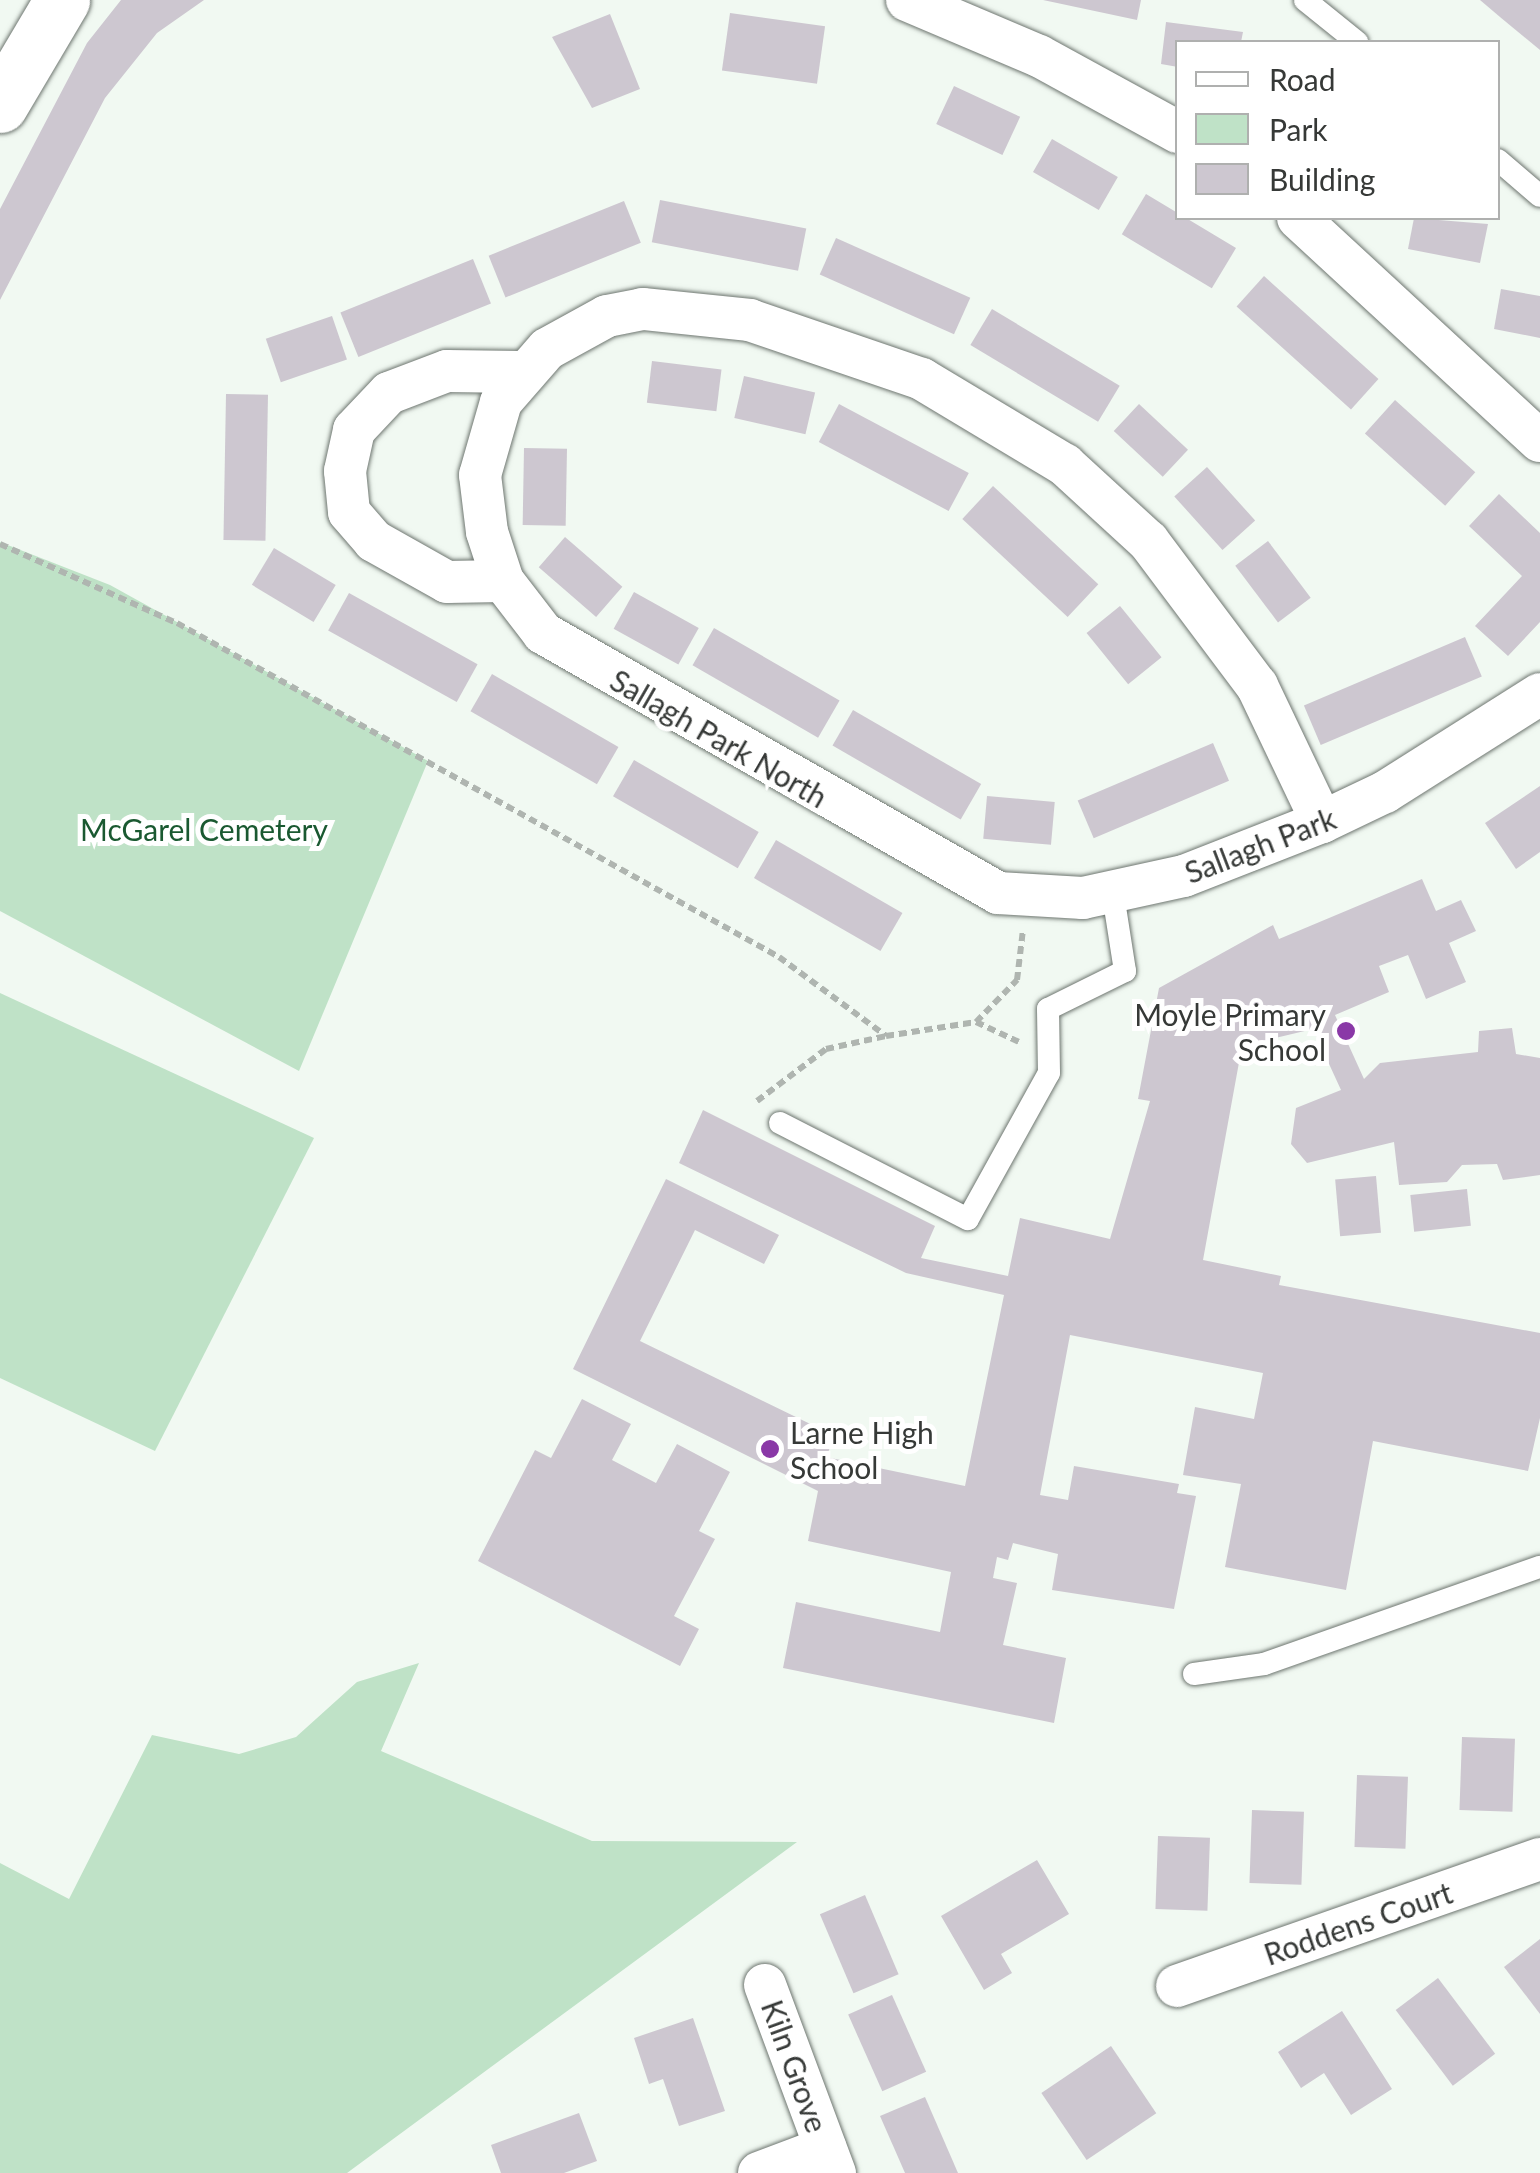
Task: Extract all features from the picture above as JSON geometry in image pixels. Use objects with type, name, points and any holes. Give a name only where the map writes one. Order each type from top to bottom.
[{"type":"street","points":[[0,105],[62,0]]},
{"type":"street","points":[[906,0],[1040,56],[1175,130]]},
{"type":"street","points":[[1300,220],[1540,441]]},
{"type":"street","points":[[520,372],[447,371],[388,393],[354,430],[345,471],[349,512],[374,541],[440,580],[504,581],[480,475],[492,424],[520,372],[607,316],[695,312],[861,351],[977,407],[1108,502],[1191,591],[1258,686],[1322,822]]},
{"type":"street","name":"Sallagh Park North","points":[[504,581],[556,642],[953,874]]},
{"type":"street","name":"Sallagh Park","points":[[953,874],[1024,898],[1113,894],[1322,822],[1540,694]]},
{"type":"street","name":"Roddens Court","points":[[1177,1986],[1540,1860]]},
{"type":"street","name":"Kiln Grove","points":[[759,2173],[830,2160],[764,1985]]},
{"type":"lane","points":[[1305,0],[1355,40]]},
{"type":"lane","points":[[1500,162],[1540,196]]},
{"type":"lane","points":[[780,1123],[968,1219],[1032,1114],[1049,1073],[1042,1024],[1054,1002],[1125,971],[1113,894]]},
{"type":"lane","points":[[1194,1674],[1264,1664],[1540,1567]]},
{"type":"path","points":[[0,544],[177,623],[780,957],[886,1036]]},
{"type":"path","points":[[976,1022],[1017,980],[1024,898]]},
{"type":"path","points":[[780,1123],[770,1142],[751,1134],[752,1106],[792,1068],[886,1036],[976,1022],[1032,1051],[1046,1048]]},
{"type":"green space","name":"McGarel Cemetery","points":[[0,542],[110,585],[428,761],[299,1071],[0,911]]},
{"type":"green space","points":[[0,993],[314,1138],[155,1451],[0,1378]]},
{"type":"green space","points":[[419,1663],[381,1751],[592,1841],[797,1842],[347,2173],[0,2173],[0,1863],[69,1899],[152,1735],[239,1754],[296,1737],[357,1682]]},
{"type":"building","points":[[121,0],[204,0],[157,33],[105,98],[0,300],[0,209],[87,43]]},
{"type":"building","points":[[1043,0],[1141,0],[1137,20]]},
{"type":"building","points":[[1480,0],[1540,0],[1540,50],[1500,17]]},
{"type":"building","points":[[730,13],[825,26],[817,84],[722,70]]},
{"type":"building","points":[[610,14],[640,89],[592,108],[552,37]]},
{"type":"building","points":[[1166,22],[1243,32],[1241,40],[1175,40],[1175,66],[1161,64]]},
{"type":"building","points":[[954,86],[1020,117],[1002,155],[936,124]]},
{"type":"building","points":[[1052,139],[1118,177],[1099,210],[1033,172]]},
{"type":"building","points":[[1146,194],[1175,211],[1175,220],[1189,220],[1236,248],[1212,288],[1122,234]]},
{"type":"building","points":[[660,200],[806,228],[798,271],[652,242]]},
{"type":"building","points":[[624,201],[641,243],[505,297],[489,256]]},
{"type":"building","points":[[1414,220],[1488,224],[1480,263],[1408,249]]},
{"type":"building","points":[[836,238],[970,298],[954,334],[820,275]]},
{"type":"building","points":[[473,259],[491,304],[358,357],[340,313]]},
{"type":"building","points":[[1264,276],[1378,379],[1351,410],[1237,306]]},
{"type":"building","points":[[1501,289],[1540,296],[1540,338],[1494,329]]},
{"type":"building","points":[[992,309],[1120,386],[1098,422],[970,345]]},
{"type":"building","points":[[332,316],[347,359],[281,382],[266,339]]},
{"type":"building","points":[[652,361],[721,370],[716,411],[647,403]]},
{"type":"building","points":[[744,376],[815,392],[805,434],[734,418]]},
{"type":"building","points":[[226,394],[268,395],[265,541],[223,540]]},
{"type":"building","points":[[1395,400],[1475,472],[1445,506],[1365,433]]},
{"type":"building","points":[[839,404],[969,473],[949,511],[819,442]]},
{"type":"building","points":[[1139,404],[1188,450],[1163,477],[1114,431]]},
{"type":"building","points":[[524,448],[567,449],[566,526],[523,525]]},
{"type":"building","points":[[1207,467],[1255,521],[1222,550],[1174,496]]},
{"type":"building","points":[[993,486],[1098,584],[1068,617],[962,519]]},
{"type":"building","points":[[1499,494],[1540,533],[1540,622],[1508,656],[1475,626],[1522,576],[1469,526]]},
{"type":"building","points":[[565,537],[622,587],[596,617],[539,567]]},
{"type":"building","points":[[1268,541],[1311,598],[1278,622],[1235,566]]},
{"type":"building","points":[[274,548],[336,585],[314,622],[252,585]]},
{"type":"building","points":[[634,592],[699,628],[678,665],[614,629]]},
{"type":"building","points":[[349,593],[478,664],[457,702],[328,631]]},
{"type":"building","points":[[1120,606],[1162,657],[1128,684],[1087,633]]},
{"type":"building","points":[[714,628],[840,700],[818,738],[692,665]]},
{"type":"building","points":[[1465,637],[1482,677],[1321,745],[1304,705]]},
{"type":"building","points":[[492,674],[618,747],[597,784],[470,711]]},
{"type":"building","points":[[853,710],[981,784],[961,820],[832,746]]},
{"type":"building","points":[[1213,743],[1229,781],[1094,838],[1078,800]]},
{"type":"building","points":[[634,760],[759,832],[738,868],[613,796]]},
{"type":"building","points":[[1540,786],[1540,852],[1516,869],[1485,823]]},
{"type":"building","points":[[987,796],[1055,802],[1051,845],[983,839]]},
{"type":"building","points":[[776,840],[902,913],[880,951],[754,878]]},
{"type":"building","name":"Larne High School","points":[[1422,879],[1436,911],[1461,900],[1476,931],[1449,943],[1466,982],[1426,999],[1408,955],[1379,966],[1389,992],[1335,1015],[1364,1079],[1380,1063],[1478,1052],[1479,1031],[1512,1028],[1516,1054],[1540,1058],[1540,1175],[1503,1180],[1497,1164],[1462,1165],[1447,1182],[1399,1185],[1394,1142],[1307,1163],[1291,1144],[1296,1108],[1341,1090],[1313,1029],[1242,1046],[1203,1260],[1281,1276],[1279,1285],[1540,1333],[1540,1418],[1528,1471],[1373,1441],[1346,1590],[1225,1567],[1241,1484],[1183,1475],[1195,1407],[1254,1419],[1263,1373],[1070,1335],[1040,1495],[1068,1500],[1074,1466],[1179,1484],[1177,1493],[1196,1496],[1174,1609],[1052,1590],[1058,1554],[1013,1543],[1008,1560],[997,1557],[993,1578],[1017,1583],[1003,1645],[1066,1658],[1054,1723],[783,1668],[796,1602],[940,1632],[951,1572],[808,1541],[818,1491],[573,1369],[666,1179],[779,1235],[764,1264],[695,1230],[640,1341],[835,1436],[826,1457],[965,1486],[1004,1295],[906,1273],[679,1163],[703,1110],[935,1226],[921,1258],[1008,1276],[1020,1218],[1110,1239],[1150,1101],[1138,1099],[1159,988],[1273,925],[1279,939]]},
{"type":"building","points":[[1376,1176],[1381,1233],[1340,1236],[1335,1180]]},
{"type":"building","points":[[1467,1189],[1471,1226],[1414,1232],[1410,1195]]},
{"type":"building","points":[[582,1399],[631,1424],[612,1460],[656,1483],[677,1444],[730,1472],[699,1531],[715,1539],[674,1616],[699,1629],[680,1666],[478,1561],[535,1450],[551,1458]]},
{"type":"building","points":[[1462,1737],[1515,1739],[1512,1812],[1459,1810]]},
{"type":"building","points":[[1357,1775],[1408,1777],[1405,1849],[1354,1847]]},
{"type":"building","points":[[1252,1810],[1304,1812],[1301,1885],[1249,1883]]},
{"type":"building","points":[[1158,1836],[1210,1838],[1207,1911],[1155,1909]]},
{"type":"building","points":[[1037,1860],[1069,1914],[1001,1954],[1012,1973],[984,1990],[941,1916]]},
{"type":"building","points":[[865,1895],[899,1974],[853,1993],[820,1914]]},
{"type":"building","points":[[1540,1939],[1540,2014],[1504,1967]]},
{"type":"building","points":[[1438,1978],[1495,2054],[1453,2086],[1396,2010]]},
{"type":"building","points":[[892,1995],[926,2072],[882,2091],[848,2015]]},
{"type":"building","points":[[1342,2011],[1392,2089],[1351,2115],[1324,2073],[1301,2088],[1278,2052]]},
{"type":"building","points":[[693,2018],[725,2111],[679,2126],[663,2079],[649,2084],[634,2038]]},
{"type":"building","points":[[1111,2046],[1156,2113],[1087,2160],[1041,2093]]},
{"type":"building","points":[[925,2097],[958,2173],[905,2173],[880,2116]]},
{"type":"building","points":[[579,2113],[597,2161],[564,2173],[501,2173],[491,2145]]},
{"type":"place","name":"Moyle Primary School","points":[[1346,1031]]},
{"type":"place","name":"Larne High School","points":[[770,1449]]}]
